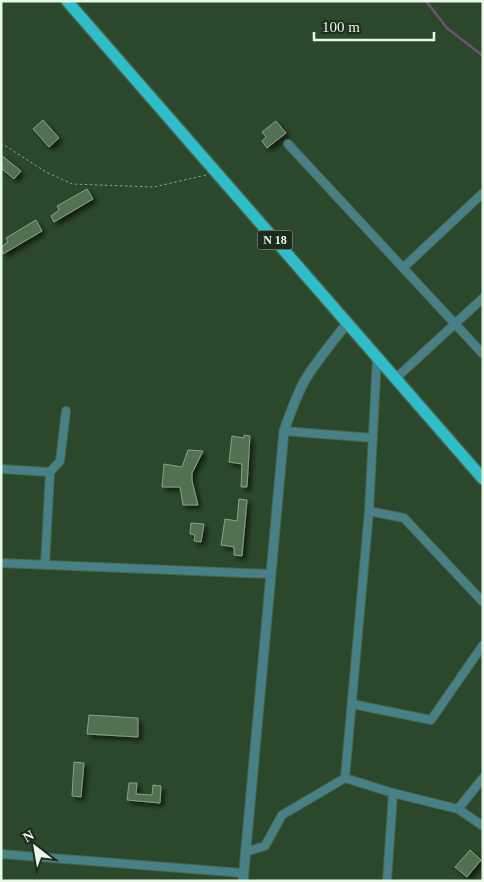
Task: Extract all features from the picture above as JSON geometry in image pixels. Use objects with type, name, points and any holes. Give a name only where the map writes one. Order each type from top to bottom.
[{"type":"main road","name":"N 18","points":[[67,1],[483,480]]},
{"type":"street","points":[[288,144],[483,354]]},
{"type":"street","points":[[403,268],[483,193]]},
{"type":"street","points":[[395,379],[483,298]]},
{"type":"street","points":[[1,854],[243,877],[284,431],[297,396],[306,379],[316,363],[348,323]]},
{"type":"street","points":[[345,778],[369,511],[377,357]]},
{"type":"street","points":[[45,565],[50,472],[60,461],[66,411]]},
{"type":"street","points":[[284,431],[373,438]]},
{"type":"street","points":[[1,469],[50,472]]},
{"type":"street","points":[[369,511],[404,518],[483,602]]},
{"type":"street","points":[[1,564],[271,574]]},
{"type":"street","points":[[352,704],[431,720],[483,645]]},
{"type":"street","points":[[245,852],[265,846],[282,815],[345,778],[393,793],[458,809],[483,826]]},
{"type":"street","points":[[458,809],[483,778]]},
{"type":"street","points":[[387,881],[393,793]]},
{"type":"path","points":[[1,143],[46,172],[72,184],[154,187],[216,172]]},
{"type":"building","points":[[43,120],[59,138],[49,147],[33,129]]},
{"type":"building","points":[[276,121],[286,133],[267,148],[262,141],[266,137],[262,132]]},
{"type":"building","points":[[1,155],[21,171],[14,179],[1,168]]},
{"type":"building","points":[[87,189],[93,199],[54,222],[51,216],[59,210],[57,206]]},
{"type":"building","points":[[36,220],[42,231],[3,254],[1,247],[8,242],[6,238]]},
{"type":"building","points":[[244,435],[250,436],[247,487],[241,487],[242,464],[229,462],[232,436],[244,438]]},
{"type":"building","points":[[188,450],[203,451],[192,473],[198,505],[183,505],[180,487],[162,487],[164,464],[182,467]]},
{"type":"building","points":[[239,499],[247,500],[242,556],[234,555],[234,547],[221,545],[225,519],[237,521]]},
{"type":"building","points":[[191,523],[204,524],[201,542],[194,541],[195,535],[190,534]]},
{"type":"building","points":[[89,715],[138,718],[138,737],[87,734]]},
{"type":"building","points":[[74,762],[84,763],[81,797],[72,796]]},
{"type":"building","points":[[129,783],[137,783],[136,794],[152,795],[153,785],[161,786],[160,803],[127,800]]},
{"type":"building","points":[[470,850],[481,860],[467,877],[455,867]]},
{"type":"waterway","points":[[426,1],[447,28],[483,56]]}]
